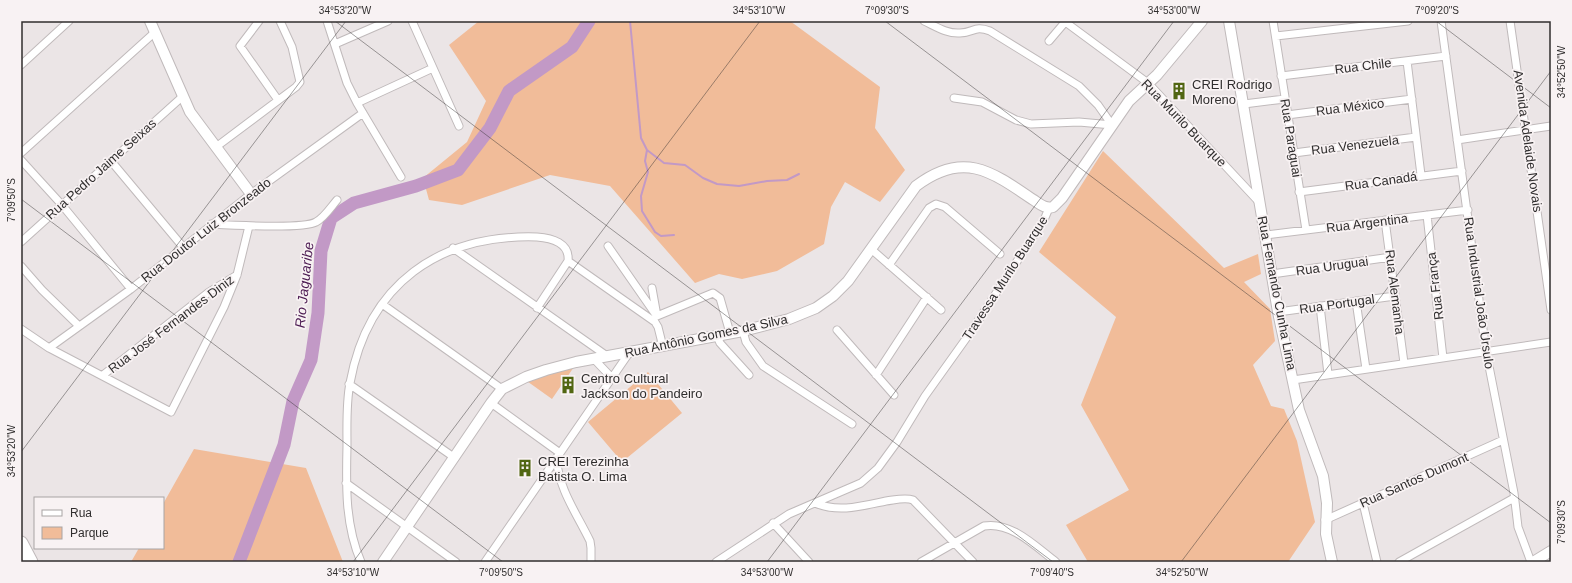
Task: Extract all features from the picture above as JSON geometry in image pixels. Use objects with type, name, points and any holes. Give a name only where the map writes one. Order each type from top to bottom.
[{"type":"highway","points":[[21,543],[31,562]]},
{"type":"street","points":[[21,65],[68,21]]},
{"type":"street","points":[[150,21],[182,97],[190,112],[251,194]]},
{"type":"street","points":[[259,21],[240,46],[278,100]]},
{"type":"street","points":[[216,147],[296,87],[301,78],[292,47],[280,21]]},
{"type":"street","points":[[327,21],[347,83],[357,103],[401,177]]},
{"type":"street","points":[[335,44],[388,21]]},
{"type":"street","points":[[412,21],[459,126]]},
{"type":"street","points":[[924,21],[946,32],[967,32],[980,28],[990,31],[1079,86],[1098,105],[1112,125]]},
{"type":"street","points":[[1049,41],[1065,21]]},
{"type":"street","name":"Rua Murilo Buarque","points":[[1065,21],[1148,83],[1259,202]]},
{"type":"street","name":"Travessa Murilo Buarque","points":[[716,562],[773,523],[861,483],[878,468],[897,442],[924,396],[970,333],[1044,220],[1049,208],[1053,207],[1062,198],[1128,100],[1157,75],[1202,21]]},
{"type":"street","name":"Rua Fernando Cunha Lima","points":[[1229,21],[1278,312],[1299,410],[1323,476],[1326,503],[1325,520],[1332,562]]},
{"type":"street","name":"Rua Paraguai","points":[[1273,21],[1306,230]]},
{"type":"street","points":[[1276,36],[1408,21]]},
{"type":"street","name":"Rua Industrial João Úrsulo","points":[[1441,21],[1468,210],[1486,351],[1514,498],[1518,527],[1532,562]]},
{"type":"street","name":"Avenida Adelaide Novais","points":[[1510,21],[1551,310]]},
{"type":"street","points":[[21,153],[154,33]]},
{"type":"street","name":"Rua Chile","points":[[1281,76],[1446,56]]},
{"type":"street","points":[[1407,61],[1421,176]]},
{"type":"street","points":[[357,103],[433,68]]},
{"type":"street","name":"Rua Pedro Jaime Seixas","points":[[21,242],[182,97]]},
{"type":"street","points":[[954,98],[982,102],[1016,120],[1031,124],[1079,122],[1112,125]]},
{"type":"street","points":[[1244,104],[1285,99]]},
{"type":"street","name":"Rua México","points":[[1287,115],[1412,100]]},
{"type":"street","name":"Rua Doutor Luiz Bronzeado","points":[[50,348],[131,288],[251,194],[363,113]]},
{"type":"street","points":[[1457,140],[1551,126]]},
{"type":"street","name":"Rua Venezuela","points":[[1294,153],[1416,137]]},
{"type":"street","points":[[21,160],[62,205],[131,288]]},
{"type":"street","points":[[111,161],[183,247]]},
{"type":"street","name":"Rua Antônio Gomes da Silva","points":[[383,562],[502,389],[526,377],[546,370],[607,356],[663,347],[743,331],[789,320],[816,308],[833,296],[848,281],[916,186],[931,174],[946,169],[963,166],[977,168],[997,176],[1044,207],[1049,208]]},
{"type":"street","name":"Rua Canadá","points":[[1299,192],[1462,171]]},
{"type":"street","points":[[212,224],[249,226],[313,224],[320,220],[337,200]]},
{"type":"street","points":[[889,265],[929,208],[936,204],[945,207],[1000,254]]},
{"type":"street","name":"Rua Argentina","points":[[1266,235],[1468,210]]},
{"type":"street","name":"Rua França","points":[[1427,215],[1443,358]]},
{"type":"street","name":"Rua Alemanha","points":[[1385,220],[1404,363]]},
{"type":"street","name":"Rua José Fernandes Diniz","points":[[103,375],[209,292],[237,275],[249,226]]},
{"type":"street","points":[[361,562],[350,530],[346,483],[350,384],[358,350],[370,322],[382,304],[400,283],[419,268],[437,255],[453,248],[507,237],[544,237],[561,243],[567,253],[568,261],[537,308]]},
{"type":"street","points":[[608,246],[656,319]]},
{"type":"street","points":[[453,248],[607,356]]},
{"type":"street","points":[[871,249],[941,310]]},
{"type":"street","name":"Rua Uruguai","points":[[1272,274],[1391,258]]},
{"type":"street","points":[[568,261],[656,319]]},
{"type":"street","points":[[21,266],[42,290],[79,326]]},
{"type":"street","points":[[21,329],[50,348],[171,412],[224,307],[237,275]]},
{"type":"street","points":[[652,288],[656,319],[663,347]]},
{"type":"street","points":[[656,319],[713,292],[720,298],[730,333]]},
{"type":"street","name":"Rua Portugal","points":[[1278,312],[1395,296]]},
{"type":"street","points":[[876,374],[927,298]]},
{"type":"street","points":[[1356,301],[1366,369]]},
{"type":"street","points":[[382,304],[502,389]]},
{"type":"street","points":[[1320,306],[1328,374]]},
{"type":"street","points":[[837,330],[894,394]]},
{"type":"street","points":[[743,331],[746,342],[763,366],[852,424]]},
{"type":"street","points":[[717,336],[720,343],[749,375]]},
{"type":"street","points":[[1293,380],[1551,342]]},
{"type":"street","points":[[484,562],[629,353]]},
{"type":"street","points":[[594,359],[612,378]]},
{"type":"street","points":[[350,384],[455,458]]},
{"type":"street","points":[[491,403],[558,455],[559,475],[566,498],[590,541],[592,548],[591,562]]},
{"type":"street","name":"Rua Santos Dumont","points":[[1325,520],[1503,440]]},
{"type":"street","points":[[346,483],[456,562]]},
{"type":"street","points":[[1399,562],[1514,498]]},
{"type":"street","points":[[815,503],[822,506],[841,509],[909,499],[917,503],[973,562]]},
{"type":"street","points":[[1364,503],[1377,562]]},
{"type":"street","points":[[773,523],[809,562]]},
{"type":"street","points":[[921,562],[984,526],[1000,526],[1023,538],[1056,562]]},
{"type":"street","points":[[1532,562],[1551,550]]},
{"type":"green space","points":[[479,21],[790,21],[880,87],[875,128],[905,170],[880,202],[845,182],[831,207],[824,244],[777,271],[742,279],[719,274],[695,283],[610,186],[550,175],[462,205],[429,200],[423,178],[467,142],[486,101],[449,45]]},
{"type":"green space","points":[[1103,151],[1224,268],[1258,254],[1261,274],[1244,282],[1270,309],[1275,341],[1253,365],[1271,406],[1284,409],[1297,441],[1315,522],[1288,562],[1088,562],[1066,525],[1129,490],[1081,405],[1116,317],[1039,252]]},
{"type":"green space","points":[[576,364],[552,399],[524,379]]},
{"type":"green space","points":[[648,372],[682,413],[622,462],[588,422]]},
{"type":"green space","points":[[194,449],[306,468],[343,562],[131,562],[138,549],[164,549],[164,502]]},
{"type":"waterway","name":"Rio Jaguaribe","points":[[239,562],[284,445],[293,401],[311,360],[318,313],[321,251],[331,218],[354,203],[416,186],[458,170],[490,128],[509,91],[572,47],[589,21]]},
{"type":"waterway","points":[[630,21],[641,138],[647,150],[664,163],[685,165],[703,178],[717,184],[739,186],[767,181],[787,180],[799,174]]},
{"type":"waterway","points":[[647,150],[645,161],[648,172],[641,196],[642,211],[655,232],[661,236],[674,235]]},
{"type":"place","name":"CREI Rodrigo Moreno","points":[[1179,91]]},
{"type":"place","name":"Centro Cultural Jackson do Pandeiro","points":[[568,385]]},
{"type":"place","name":"CREI Terezinha Batista O. Lima","points":[[525,468]]}]
